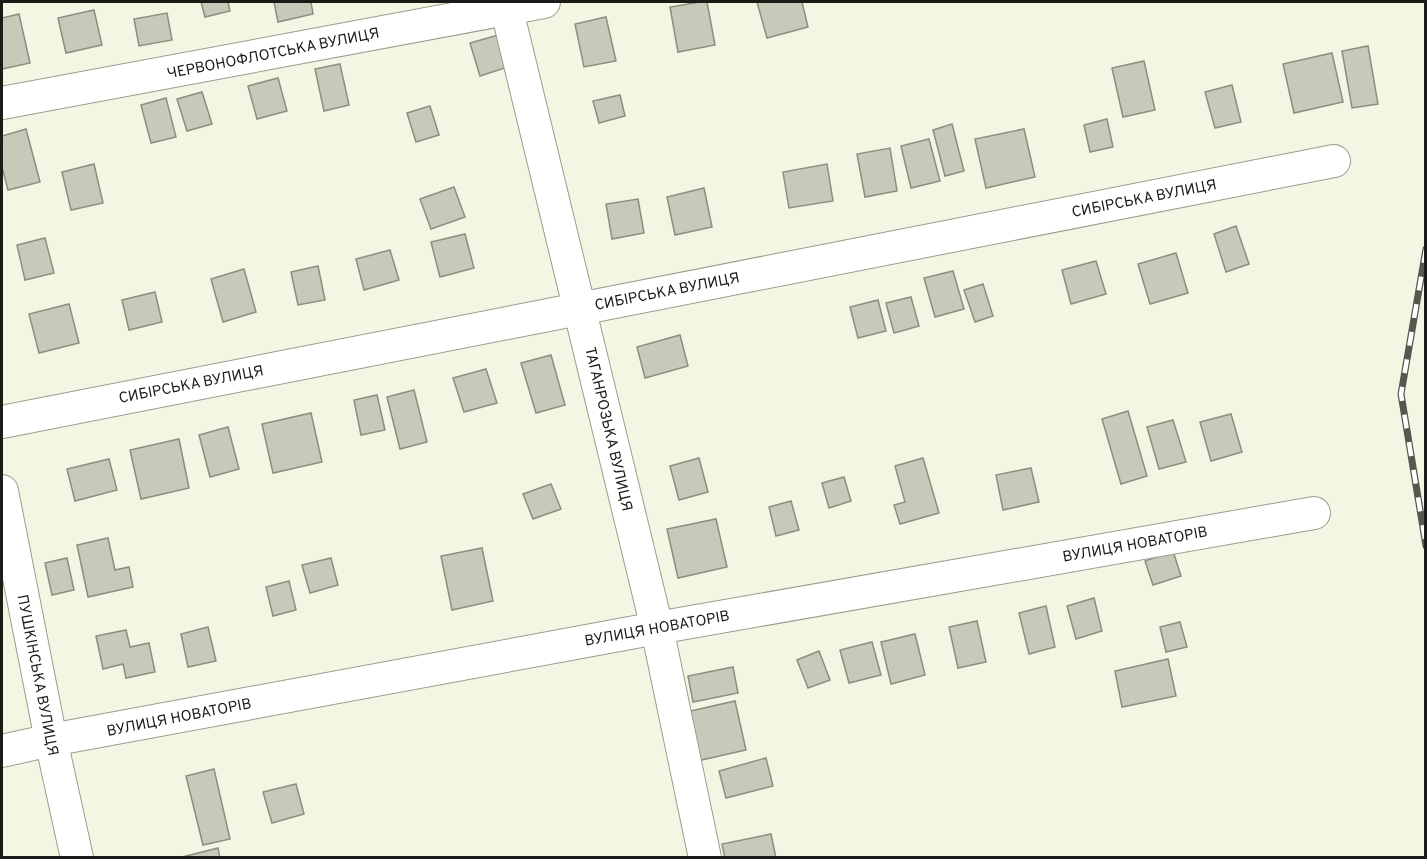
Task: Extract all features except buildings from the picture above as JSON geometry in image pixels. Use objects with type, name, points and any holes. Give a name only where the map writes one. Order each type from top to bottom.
[{"type":"street","name":"ЧЕРВОНОФЛОТСЬКА ВУЛИЦЯ","points":[[2,103],[506,5],[544,2]]},
{"type":"street","name":"ТАГАНРОЗЬКА ВУЛИЦЯ","points":[[506,5],[657,628],[705,858]]},
{"type":"street","name":"СИБІРСЬКА ВУЛИЦЯ","points":[[2,422],[1334,161]]},
{"type":"street","name":"ПУШКІНСЬКА ВУЛИЦЯ","points":[[2,491],[51,740],[78,858]]},
{"type":"street","name":"ВУЛИЦЯ НОВАТОРІВ","points":[[2,751],[657,628],[1314,513]]},
{"type":"railway","points":[[1426,249],[1401,394],[1426,546]]}]
